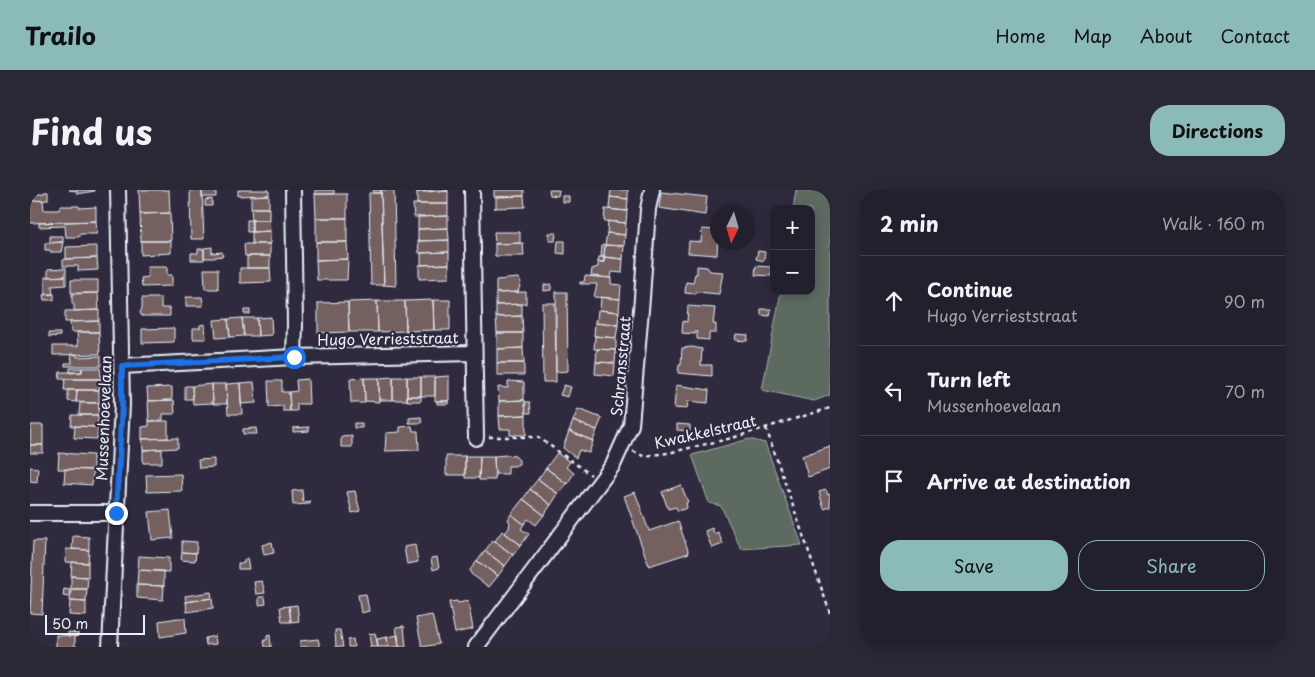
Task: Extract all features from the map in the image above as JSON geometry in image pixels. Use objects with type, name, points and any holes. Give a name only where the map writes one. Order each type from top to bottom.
[{"type":"street","name":"Mussenhoevelaan","points":[[110,647],[122,405],[118,190]]},
{"type":"street","points":[[293,190],[296,324],[294,357]]},
{"type":"street","points":[[472,190],[476,438]]},
{"type":"street","name":"Schransstraat","points":[[476,647],[613,465],[623,445],[632,416],[648,209],[652,190]]},
{"type":"street","name":"Hugo Verrieststraat","points":[[122,366],[294,357],[474,353]]},
{"type":"street","points":[[30,513],[116,513]]},
{"type":"path","name":"Kwakkelstraat","points":[[623,445],[643,456],[668,453],[732,438],[830,408]]},
{"type":"path","name":"Kwakkelstraat","points":[[766,428],[830,613]]},
{"type":"path","points":[[476,438],[538,436],[600,482]]},
{"type":"green space","points":[[796,190],[830,190],[830,395],[814,401],[762,390],[780,295],[815,295],[815,205],[794,205]]},
{"type":"green space","points":[[749,439],[765,443],[802,545],[741,549],[721,506],[709,503],[692,455]]},
{"type":"building","points":[[69,190],[95,191],[77,194],[77,191]]},
{"type":"building","points":[[139,190],[169,190],[170,213],[140,214]]},
{"type":"building","points":[[190,190],[202,190],[204,239],[191,239]]},
{"type":"building","points":[[202,190],[216,190],[216,197],[202,197]]},
{"type":"building","points":[[238,190],[269,190],[269,195],[238,196]]},
{"type":"building","points":[[315,190],[334,190],[334,194],[315,194]]},
{"type":"building","points":[[373,190],[381,190],[381,193],[373,193]]},
{"type":"building","points":[[381,190],[394,190],[396,286],[384,285]]},
{"type":"building","points":[[417,190],[448,190],[448,191],[417,192]]},
{"type":"building","points":[[494,190],[524,190],[524,196],[494,197]]},
{"type":"building","points":[[549,190],[559,190],[558,196],[550,195]]},
{"type":"building","points":[[611,190],[628,190],[628,199],[610,197]]},
{"type":"building","points":[[448,191],[448,204],[417,204],[417,192]]},
{"type":"building","points":[[48,192],[48,200],[30,201],[30,194],[43,194]]},
{"type":"building","points":[[661,192],[707,197],[705,215],[659,208]]},
{"type":"building","points":[[369,193],[381,193],[384,285],[371,285]]},
{"type":"building","points":[[315,194],[347,194],[347,218],[316,218]]},
{"type":"building","points":[[269,195],[269,208],[251,208],[251,196]]},
{"type":"building","points":[[524,196],[525,207],[496,208],[496,197]]},
{"type":"building","points":[[562,196],[569,196],[569,202],[562,202]]},
{"type":"building","points":[[610,197],[628,199],[627,211],[609,209]]},
{"type":"building","points":[[212,199],[212,206],[205,206],[205,200]]},
{"type":"building","points":[[43,200],[44,210],[59,210],[60,206],[96,207],[96,221],[30,223],[30,201]]},
{"type":"building","points":[[413,204],[448,204],[448,216],[414,217]]},
{"type":"building","points":[[251,208],[269,208],[269,220],[252,220]]},
{"type":"building","points":[[605,209],[627,211],[626,223],[604,221]]},
{"type":"building","points":[[170,213],[171,241],[141,241],[140,214]]},
{"type":"building","points":[[448,216],[448,228],[418,229],[418,217]]},
{"type":"building","points":[[316,218],[347,218],[347,242],[316,242]]},
{"type":"building","points":[[247,220],[252,220],[252,232],[247,232]]},
{"type":"building","points":[[252,220],[269,220],[270,231],[252,232]]},
{"type":"building","points":[[96,221],[97,234],[79,234],[79,237],[66,237],[65,226],[39,227],[39,223]]},
{"type":"building","points":[[608,221],[626,223],[625,235],[607,233]]},
{"type":"building","points":[[448,228],[449,240],[418,241],[418,229]]},
{"type":"building","points":[[702,229],[710,230],[710,250],[717,250],[717,255],[688,253],[689,241],[701,242]]},
{"type":"building","points":[[270,231],[270,244],[252,244],[252,232]]},
{"type":"building","points":[[494,232],[520,232],[520,243],[495,244]]},
{"type":"building","points":[[549,233],[556,233],[555,241],[549,241]]},
{"type":"building","points":[[607,233],[625,235],[624,246],[605,245]]},
{"type":"building","points":[[50,236],[63,236],[63,242],[50,243]]},
{"type":"building","points":[[449,240],[449,252],[419,253],[418,241]]},
{"type":"building","points":[[141,241],[171,241],[171,253],[141,255]]},
{"type":"building","points":[[558,241],[565,241],[565,254],[557,253]]},
{"type":"building","points":[[63,242],[61,252],[45,250],[45,243]]},
{"type":"building","points":[[316,242],[347,242],[348,259],[316,260]]},
{"type":"building","points":[[523,243],[524,256],[495,256],[495,244]]},
{"type":"building","points":[[244,244],[270,244],[270,256],[245,256]]},
{"type":"building","points":[[602,245],[605,245],[604,257],[601,257]]},
{"type":"building","points":[[605,245],[624,246],[623,259],[604,257]]},
{"type":"building","points":[[97,246],[97,258],[66,259],[66,247]]},
{"type":"building","points":[[212,247],[212,253],[222,252],[223,256],[204,258],[204,248]]},
{"type":"building","points":[[198,249],[204,249],[204,260],[191,260],[191,253],[198,253]]},
{"type":"building","points":[[758,251],[765,252],[764,261],[756,259]]},
{"type":"building","points":[[449,252],[449,264],[421,265],[421,253]]},
{"type":"building","points":[[247,256],[270,256],[270,268],[247,268]]},
{"type":"building","points":[[599,257],[604,257],[604,262],[598,262]]},
{"type":"building","points":[[604,257],[623,259],[622,273],[612,272],[611,278],[591,276],[592,269],[598,267],[598,262],[604,262]]},
{"type":"building","points":[[97,258],[98,270],[78,271],[78,266],[63,266],[63,260],[66,259]]},
{"type":"building","points":[[348,259],[347,280],[317,280],[316,260]]},
{"type":"building","points":[[449,264],[449,278],[419,279],[419,265]]},
{"type":"building","points":[[697,266],[707,267],[710,271],[723,272],[719,294],[685,293],[686,282],[693,283],[695,274],[697,274]]},
{"type":"building","points":[[756,266],[770,267],[770,276],[755,275]]},
{"type":"building","points":[[147,267],[167,267],[167,275],[172,275],[172,286],[142,287],[141,278],[148,277]]},
{"type":"building","points":[[66,268],[66,276],[48,277],[48,269]]},
{"type":"building","points":[[240,268],[270,268],[271,282],[240,283]]},
{"type":"building","points":[[204,269],[218,269],[218,289],[205,289]]},
{"type":"building","points":[[66,276],[66,285],[52,286],[53,294],[45,294],[45,277]]},
{"type":"building","points":[[585,276],[611,278],[611,284],[621,285],[620,299],[594,297],[597,284],[580,284],[580,282],[584,282]]},
{"type":"building","points":[[518,278],[521,282],[518,292],[496,293],[496,280]]},
{"type":"building","points":[[71,280],[98,280],[98,293],[71,293]]},
{"type":"building","points":[[551,284],[551,290],[544,291],[544,285]]},
{"type":"building","points":[[526,292],[526,304],[496,305],[496,293]]},
{"type":"building","points":[[556,292],[567,292],[568,371],[556,372]]},
{"type":"building","points":[[98,293],[99,310],[74,311],[72,294]]},
{"type":"building","points":[[54,294],[54,300],[44,300],[43,295]]},
{"type":"building","points":[[186,297],[202,297],[203,306],[186,306]]},
{"type":"building","points":[[601,297],[620,299],[619,312],[600,310]]},
{"type":"building","points":[[142,298],[161,298],[161,308],[170,308],[170,316],[142,316],[140,313]]},
{"type":"building","points":[[433,300],[450,300],[450,330],[434,330]]},
{"type":"building","points":[[433,300],[434,330],[406,331],[405,301]]},
{"type":"building","points":[[377,301],[405,301],[406,331],[378,332]]},
{"type":"building","points":[[377,301],[378,332],[349,332],[348,302]]},
{"type":"building","points":[[348,302],[349,332],[318,333],[318,303]]},
{"type":"building","points":[[542,303],[555,303],[556,382],[543,382]]},
{"type":"building","points":[[522,304],[522,316],[496,317],[496,305]]},
{"type":"building","points":[[688,306],[715,308],[713,324],[716,324],[716,333],[709,333],[709,340],[697,339],[697,332],[695,334],[682,333],[683,321],[687,322]]},
{"type":"building","points":[[761,309],[771,309],[770,316],[761,315]]},
{"type":"building","points":[[99,310],[99,321],[65,322],[65,311]]},
{"type":"building","points":[[244,310],[250,310],[250,314],[244,314]]},
{"type":"building","points":[[598,310],[619,312],[618,325],[595,323]]},
{"type":"building","points":[[522,316],[523,333],[497,333],[496,317]]},
{"type":"building","points":[[271,317],[272,335],[258,336],[257,318]]},
{"type":"building","points":[[242,318],[257,318],[258,336],[244,336]]},
{"type":"building","points":[[242,318],[244,336],[230,337],[228,319]]},
{"type":"building","points":[[228,319],[230,337],[216,338],[214,320]]},
{"type":"building","points":[[99,321],[99,332],[71,332],[70,322]]},
{"type":"building","points":[[595,323],[618,325],[616,338],[594,336]]},
{"type":"building","points":[[205,324],[206,339],[193,339],[193,328],[200,328],[200,325]]},
{"type":"building","points":[[174,328],[174,342],[142,343],[142,329]]},
{"type":"building","points":[[77,332],[99,332],[100,354],[53,355],[53,346],[78,346]]},
{"type":"building","points":[[49,333],[60,333],[60,336],[49,337]]},
{"type":"building","points":[[497,333],[523,333],[523,348],[497,349]]},
{"type":"building","points":[[736,334],[748,335],[747,341],[735,340]]},
{"type":"building","points":[[595,336],[616,338],[616,350],[594,349]]},
{"type":"building","points":[[523,348],[524,363],[497,363],[497,349]]},
{"type":"building","points":[[682,348],[702,349],[701,365],[712,365],[712,376],[678,373],[679,365],[681,365]]},
{"type":"building","points":[[597,349],[616,350],[615,363],[596,362]]},
{"type":"building","points":[[71,354],[77,354],[77,357],[101,356],[101,366],[65,366],[65,363],[72,363]]},
{"type":"building","points":[[596,362],[615,363],[614,376],[595,374]]},
{"type":"building","points":[[497,363],[524,363],[524,375],[497,375]]},
{"type":"building","points":[[70,368],[82,368],[82,372],[70,373]]},
{"type":"building","points":[[82,368],[100,368],[101,379],[59,379],[60,372],[82,372]]},
{"type":"building","points":[[449,376],[449,401],[435,401],[435,377]]},
{"type":"building","points":[[393,377],[407,377],[407,400],[393,400]]},
{"type":"building","points":[[393,377],[393,400],[379,400],[379,378]]},
{"type":"building","points":[[407,377],[421,377],[421,396],[407,396]]},
{"type":"building","points":[[421,377],[435,377],[435,396],[421,396]]},
{"type":"building","points":[[364,378],[379,378],[379,402],[365,401]]},
{"type":"building","points":[[364,378],[365,403],[351,403],[350,379]]},
{"type":"building","points":[[65,379],[101,379],[99,390],[64,390]]},
{"type":"building","points":[[308,379],[309,404],[297,404],[297,411],[290,411],[289,392],[297,391],[296,380]]},
{"type":"building","points":[[268,381],[282,381],[282,392],[289,392],[290,411],[283,411],[283,406],[269,407]]},
{"type":"building","points":[[508,381],[524,382],[524,400],[499,401],[498,387],[508,388]]},
{"type":"building","points":[[254,382],[256,403],[241,404],[240,383]]},
{"type":"building","points":[[240,383],[242,414],[228,414],[226,384]]},
{"type":"building","points":[[212,384],[226,384],[227,404],[213,404]]},
{"type":"building","points":[[212,384],[213,403],[193,404],[192,386]]},
{"type":"building","points":[[564,385],[571,387],[568,397],[560,395]]},
{"type":"building","points":[[676,385],[709,390],[708,403],[688,401],[687,409],[674,408]]},
{"type":"building","points":[[185,386],[192,386],[193,399],[185,399]]},
{"type":"building","points":[[172,387],[172,400],[148,401],[147,388]]},
{"type":"building","points":[[68,390],[77,390],[76,402],[68,401]]},
{"type":"building","points":[[77,390],[99,390],[99,403],[76,402]]},
{"type":"building","points":[[407,396],[421,396],[421,401],[407,401]]},
{"type":"building","points":[[174,400],[175,414],[163,414],[163,420],[149,421],[148,401]]},
{"type":"building","points":[[525,400],[526,415],[499,416],[499,401]]},
{"type":"building","points":[[437,401],[448,401],[448,404],[437,404]]},
{"type":"building","points":[[525,402],[530,402],[531,413],[526,413]]},
{"type":"building","points":[[80,403],[99,403],[98,415],[79,415]]},
{"type":"building","points":[[578,409],[602,418],[597,430],[573,421]]},
{"type":"building","points":[[72,415],[98,415],[98,427],[71,426]]},
{"type":"building","points":[[526,415],[526,435],[510,435],[510,429],[500,429],[499,416]]},
{"type":"building","points":[[421,417],[422,423],[409,423],[409,418]]},
{"type":"building","points":[[149,421],[168,421],[168,438],[142,439],[142,427],[149,426]]},
{"type":"building","points":[[573,421],[597,430],[593,441],[569,431]]},
{"type":"building","points":[[354,423],[362,423],[362,428],[354,428]]},
{"type":"building","points":[[677,424],[690,425],[690,431],[677,430]]},
{"type":"building","points":[[31,425],[43,425],[43,445],[30,445]]},
{"type":"building","points":[[75,426],[98,427],[97,439],[74,438]]},
{"type":"building","points":[[412,426],[413,431],[418,431],[419,450],[385,451],[386,433],[400,432],[400,427]]},
{"type":"building","points":[[309,427],[309,431],[293,432],[293,428]]},
{"type":"building","points":[[256,428],[257,434],[243,434],[243,429]]},
{"type":"building","points":[[569,431],[593,441],[589,453],[579,450],[576,458],[563,448]]},
{"type":"building","points":[[352,436],[352,447],[341,447],[341,437]]},
{"type":"building","points":[[178,438],[178,448],[143,450],[142,439]]},
{"type":"building","points":[[30,445],[43,445],[43,453],[30,453]]},
{"type":"building","points":[[830,446],[830,469],[808,477],[802,456]]},
{"type":"building","points":[[162,449],[162,463],[143,463],[143,450]]},
{"type":"building","points":[[59,453],[93,455],[93,470],[58,469]]},
{"type":"building","points":[[557,453],[570,462],[566,467],[574,473],[567,484],[546,468]]},
{"type":"building","points":[[446,456],[465,456],[465,475],[446,475]]},
{"type":"building","points":[[465,456],[480,456],[479,478],[465,478]]},
{"type":"building","points":[[480,456],[494,456],[495,480],[479,480]]},
{"type":"building","points":[[494,456],[515,456],[519,460],[519,464],[508,466],[508,474],[495,474]]},
{"type":"building","points":[[214,459],[214,467],[199,468],[198,460]]},
{"type":"building","points":[[30,467],[38,468],[37,482],[30,481]]},
{"type":"building","points":[[546,468],[567,484],[558,494],[538,479]]},
{"type":"building","points":[[65,469],[93,470],[92,485],[64,483]]},
{"type":"building","points":[[181,474],[182,491],[147,492],[146,475]]},
{"type":"building","points":[[538,479],[558,494],[551,505],[530,489]]},
{"type":"building","points":[[681,485],[688,502],[686,503],[687,508],[678,511],[676,507],[668,509],[662,492]]},
{"type":"building","points":[[530,489],[551,505],[544,515],[523,499]]},
{"type":"building","points":[[302,490],[303,502],[310,501],[310,504],[293,505],[292,491]]},
{"type":"building","points":[[826,490],[828,495],[830,494],[830,507],[824,509],[819,492]]},
{"type":"building","points":[[355,491],[360,511],[352,513],[347,492]]},
{"type":"building","points":[[635,492],[649,531],[678,521],[689,553],[649,566],[624,496]]},
{"type":"building","points":[[523,499],[544,515],[536,525],[528,519],[524,524],[511,514]]},
{"type":"building","points":[[170,510],[173,538],[152,540],[149,512]]},
{"type":"building","points":[[511,514],[524,524],[521,529],[529,534],[521,545],[505,533],[509,528],[510,522],[508,520]]},
{"type":"building","points":[[712,528],[714,534],[718,532],[723,544],[712,548],[705,531]]},
{"type":"building","points":[[502,531],[521,545],[513,555],[495,541]]},
{"type":"building","points":[[73,536],[89,537],[89,550],[72,549]]},
{"type":"building","points":[[493,540],[513,555],[505,566],[485,551]]},
{"type":"building","points":[[33,541],[45,541],[42,614],[30,613]]},
{"type":"building","points":[[182,541],[197,542],[196,553],[182,552]]},
{"type":"building","points":[[272,542],[274,553],[264,555],[262,545]]},
{"type":"building","points":[[415,545],[418,562],[407,564],[404,547]]},
{"type":"building","points":[[66,549],[89,550],[88,563],[65,562]]},
{"type":"building","points":[[485,551],[505,566],[498,576],[477,561]]},
{"type":"building","points":[[182,552],[196,553],[195,561],[181,560]]},
{"type":"building","points":[[139,556],[169,558],[169,572],[138,570]]},
{"type":"building","points":[[437,557],[439,568],[433,570],[431,558]]},
{"type":"building","points":[[247,558],[249,569],[238,569],[238,563],[244,563],[244,560]]},
{"type":"building","points":[[477,561],[498,576],[489,587],[471,574],[470,570]]},
{"type":"building","points":[[72,562],[88,563],[88,577],[71,576]]},
{"type":"building","points":[[138,570],[164,571],[164,586],[137,585]]},
{"type":"building","points":[[71,576],[88,577],[87,589],[71,589]]},
{"type":"building","points":[[262,581],[265,593],[256,594],[254,582]]},
{"type":"building","points":[[137,585],[164,586],[163,600],[137,598]]},
{"type":"building","points":[[64,589],[70,590],[69,597],[63,596]]},
{"type":"building","points":[[71,589],[87,589],[86,602],[70,601]]},
{"type":"building","points":[[211,592],[212,598],[186,602],[185,596]]},
{"type":"building","points":[[366,594],[369,611],[361,613],[358,595]]},
{"type":"building","points":[[259,597],[265,597],[266,604],[259,605]]},
{"type":"building","points":[[212,598],[213,608],[187,612],[186,602]]},
{"type":"building","points":[[70,601],[86,602],[86,616],[69,615]]},
{"type":"building","points":[[457,601],[458,603],[468,601],[473,629],[455,633],[449,602]]},
{"type":"building","points":[[297,605],[299,621],[291,622],[289,606]]},
{"type":"building","points":[[289,606],[291,622],[282,622],[280,607]]},
{"type":"building","points":[[432,615],[439,644],[422,647],[416,618]]},
{"type":"building","points":[[185,618],[186,633],[160,637],[159,621]]},
{"type":"building","points":[[404,626],[406,647],[399,647],[396,627]]},
{"type":"building","points":[[335,630],[340,630],[343,647],[336,647]]},
{"type":"building","points":[[68,632],[78,633],[78,636],[68,636]]},
{"type":"building","points":[[375,633],[378,647],[371,647],[369,634]]},
{"type":"building","points":[[56,635],[78,636],[75,637],[75,646],[78,647],[56,647]]},
{"type":"building","points":[[270,635],[271,647],[265,647],[264,640],[267,640],[267,636]]},
{"type":"building","points":[[398,635],[399,647],[388,647],[387,637]]},
{"type":"building","points":[[215,636],[216,644],[206,645],[205,638]]},
{"type":"building","points":[[387,637],[388,647],[378,647],[377,639]]},
{"type":"building","points":[[318,639],[320,647],[300,647],[300,641]]},
{"type":"building","points":[[353,639],[354,647],[348,647],[348,640]]},
{"type":"route","points":[[116,513],[122,405],[122,366],[294,357]]}]
